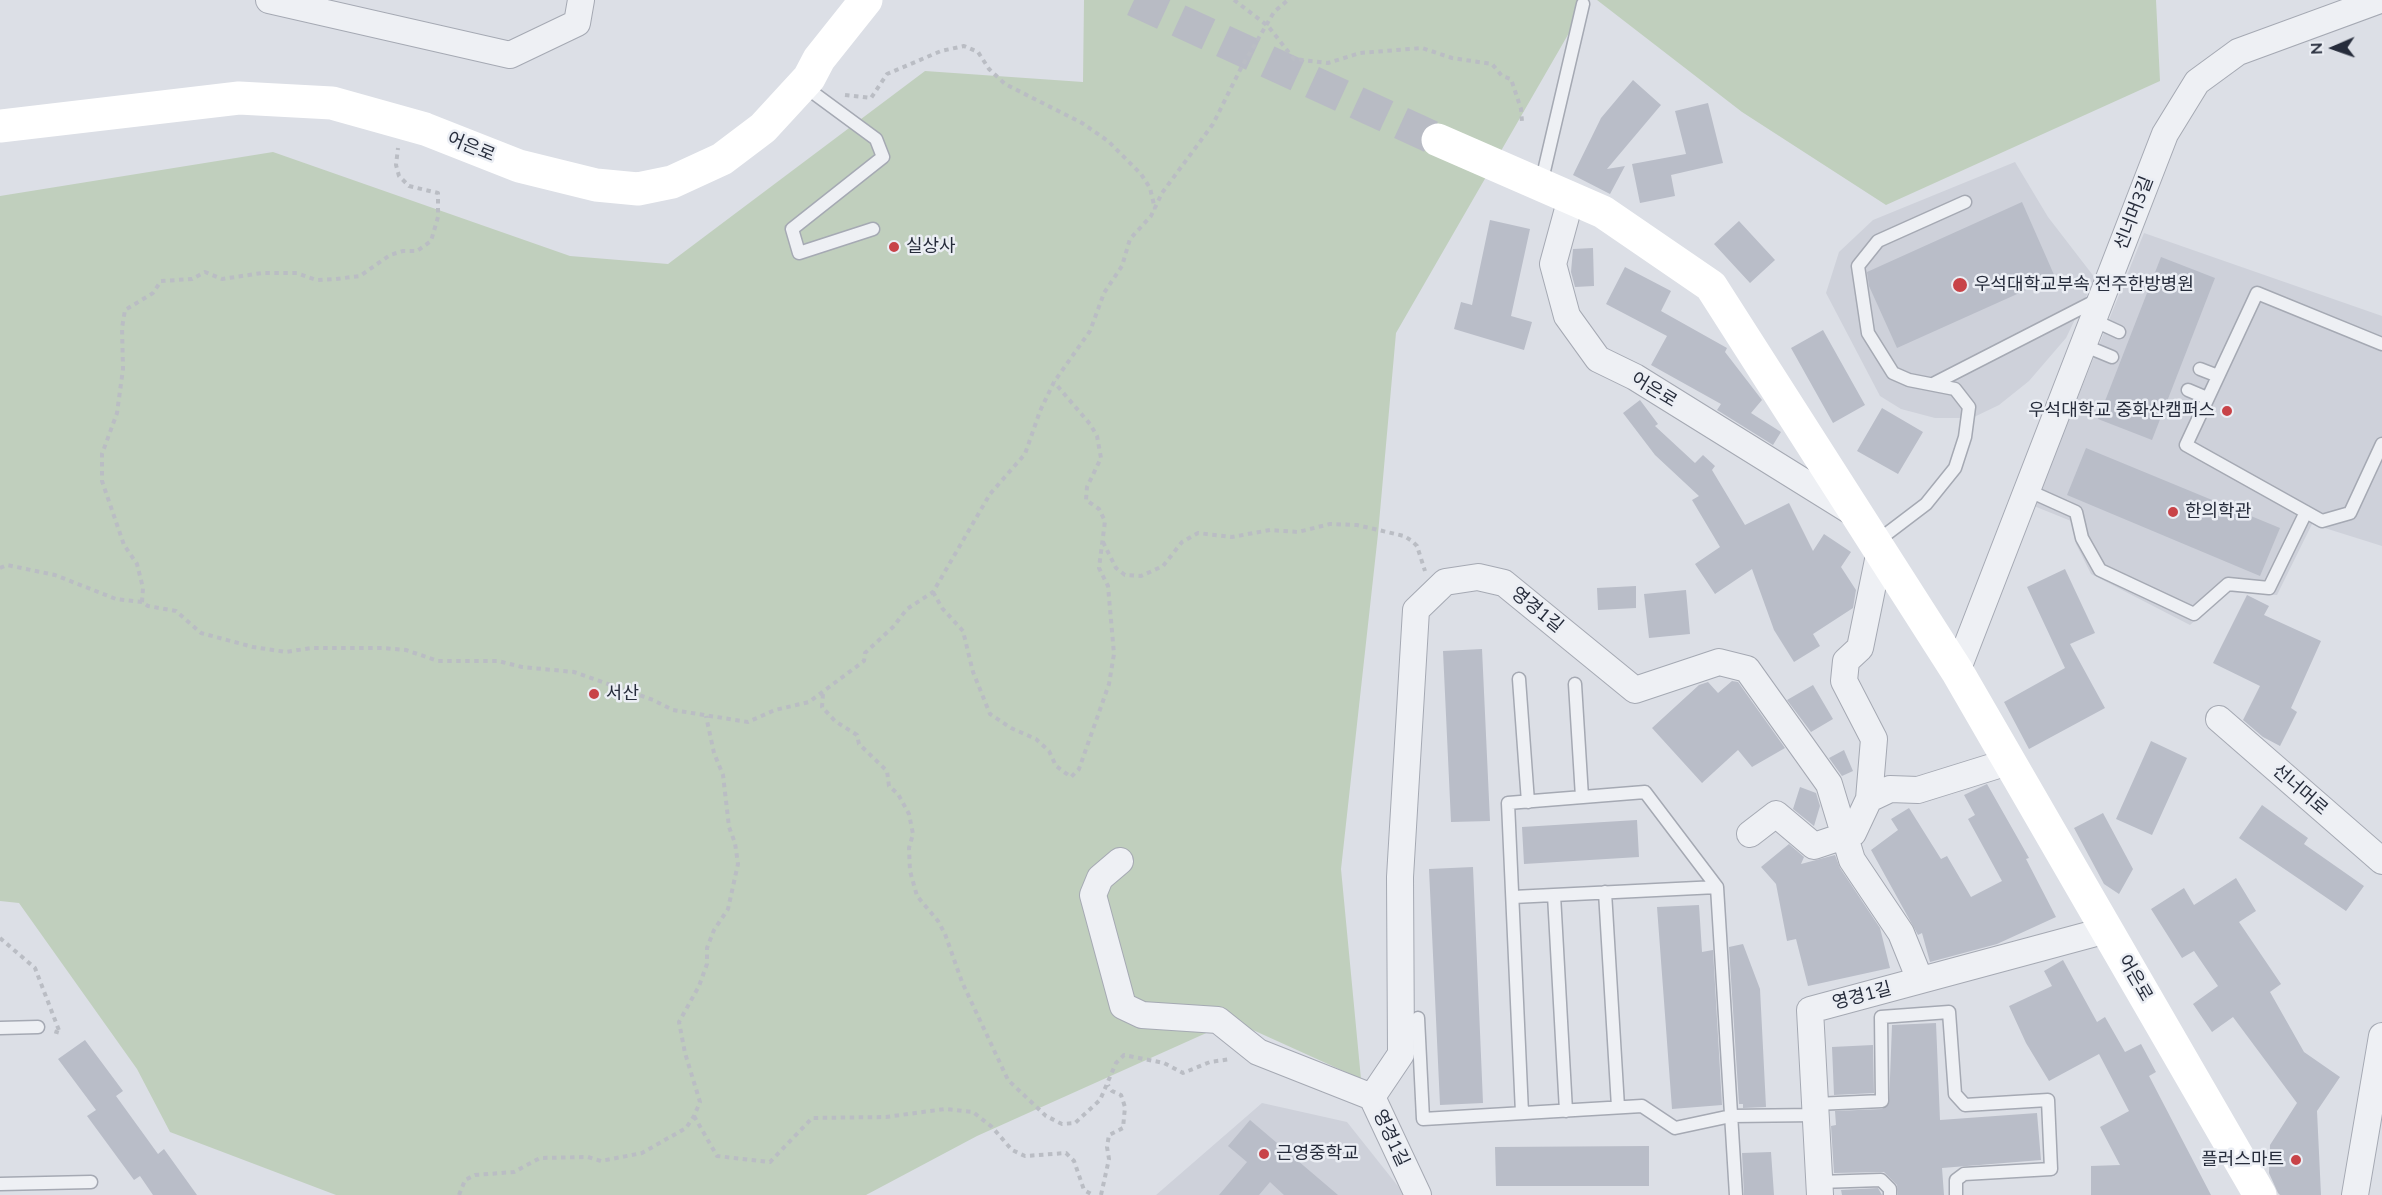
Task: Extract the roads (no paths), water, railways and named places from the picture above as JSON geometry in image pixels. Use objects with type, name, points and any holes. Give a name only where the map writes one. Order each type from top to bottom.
[{"type":"street","points":[[269,0],[510,55],[577,23],[581,0]]},
{"type":"street","name":"어은로","points":[[0,126],[239,98],[332,103],[425,129],[519,166],[596,185],[638,189],[672,183],[722,159],[763,128],[806,82],[819,59],[866,0]]},
{"type":"street","name":"선너머3길","points":[[1957,671],[2164,134],[2197,82],[2238,52],[2380,0]]},
{"type":"street","name":"어은로","points":[[1438,140],[1603,212],[1711,286],[1957,671],[2260,1195]]},
{"type":"street","name":"어은로","points":[[1571,198],[1553,264],[1567,316],[1598,358],[1635,377],[1857,515]]},
{"type":"street","points":[[1750,834],[1776,814],[1814,846],[1854,833],[1869,799],[1874,739],[1844,681],[1846,661],[1860,648],[1877,547]]},
{"type":"street","name":"영경1길","points":[[1418,1195],[1372,1097],[1401,1054],[1400,877],[1416,610],[1445,582],[1478,578],[1504,582],[1635,690],[1719,662],[1747,669],[1829,784],[1852,860],[1901,933],[1920,980]]},
{"type":"street","name":"선너머로","points":[[2219,719],[2382,861]]},
{"type":"street","points":[[1869,799],[1890,789],[1918,790],[2008,762]]},
{"type":"street","points":[[1120,861],[1100,878],[1093,895],[1124,1006],[1142,1015],[1218,1020],[1258,1052],[1372,1097]]},
{"type":"street","name":"영경1길","points":[[1819,1189],[1810,1010],[2107,930]]},
{"type":"street","points":[[2355,1195],[2382,1036]]},
{"type":"lane","points":[[1540,185],[1583,4]]},
{"type":"lane","points":[[806,82],[876,139],[883,157],[792,229],[799,254],[873,230]]},
{"type":"lane","points":[[1877,547],[1926,504],[1955,468],[1965,437],[1969,407],[1955,390],[1909,380],[1893,373],[1879,355],[1868,333],[1858,266],[1878,242],[1965,202]]},
{"type":"lane","points":[[2382,344],[2257,293],[2186,445],[2322,521],[2350,513],[2382,444]]},
{"type":"lane","points":[[1933,384],[2097,309],[2118,332]]},
{"type":"lane","points":[[2083,345],[2112,357]]},
{"type":"lane","points":[[2200,369],[2218,376]]},
{"type":"lane","points":[[2188,390],[2207,398]]},
{"type":"lane","points":[[2027,490],[2076,512],[2082,537],[2100,570],[2194,614],[2228,584],[2269,588],[2306,512]]},
{"type":"lane","points":[[1519,679],[1528,801]]},
{"type":"lane","points":[[1575,684],[1582,797]]},
{"type":"lane","points":[[1522,1113],[1508,803],[1645,792],[1717,887],[1736,1195]]},
{"type":"lane","points":[[1513,897],[1717,887]]},
{"type":"lane","points":[[1605,892],[1618,1107]]},
{"type":"lane","points":[[1554,895],[1566,1110]]},
{"type":"lane","points":[[1418,1018],[1423,1119],[1642,1106],[1675,1128],[1731,1116],[1882,1101],[1881,1017],[1949,1012],[1955,1094],[1965,1105],[2048,1100],[2051,1169],[1964,1174],[1956,1180],[1956,1195]]},
{"type":"lane","points":[[0,1028],[38,1027]]},
{"type":"lane","points":[[1819,1189],[1881,1180],[1890,1189],[1890,1195]]},
{"type":"lane","points":[[0,1185],[91,1182]]},
{"type":"tunnel","points":[[1134,0],[1438,140]]},
{"type":"place","name":"실상사","points":[[894,247]]},
{"type":"place","name":"우석대학교부속 전주한방병원","points":[[1960,285]]},
{"type":"place","name":"우석대학교 중화산캠퍼스","points":[[2227,411]]},
{"type":"place","name":"한의학관","points":[[2173,512]]},
{"type":"place","name":"서산","points":[[594,694]]},
{"type":"place","name":"근영중학교","points":[[1264,1154]]},
{"type":"place","name":"플러스마트","points":[[2296,1160]]}]
